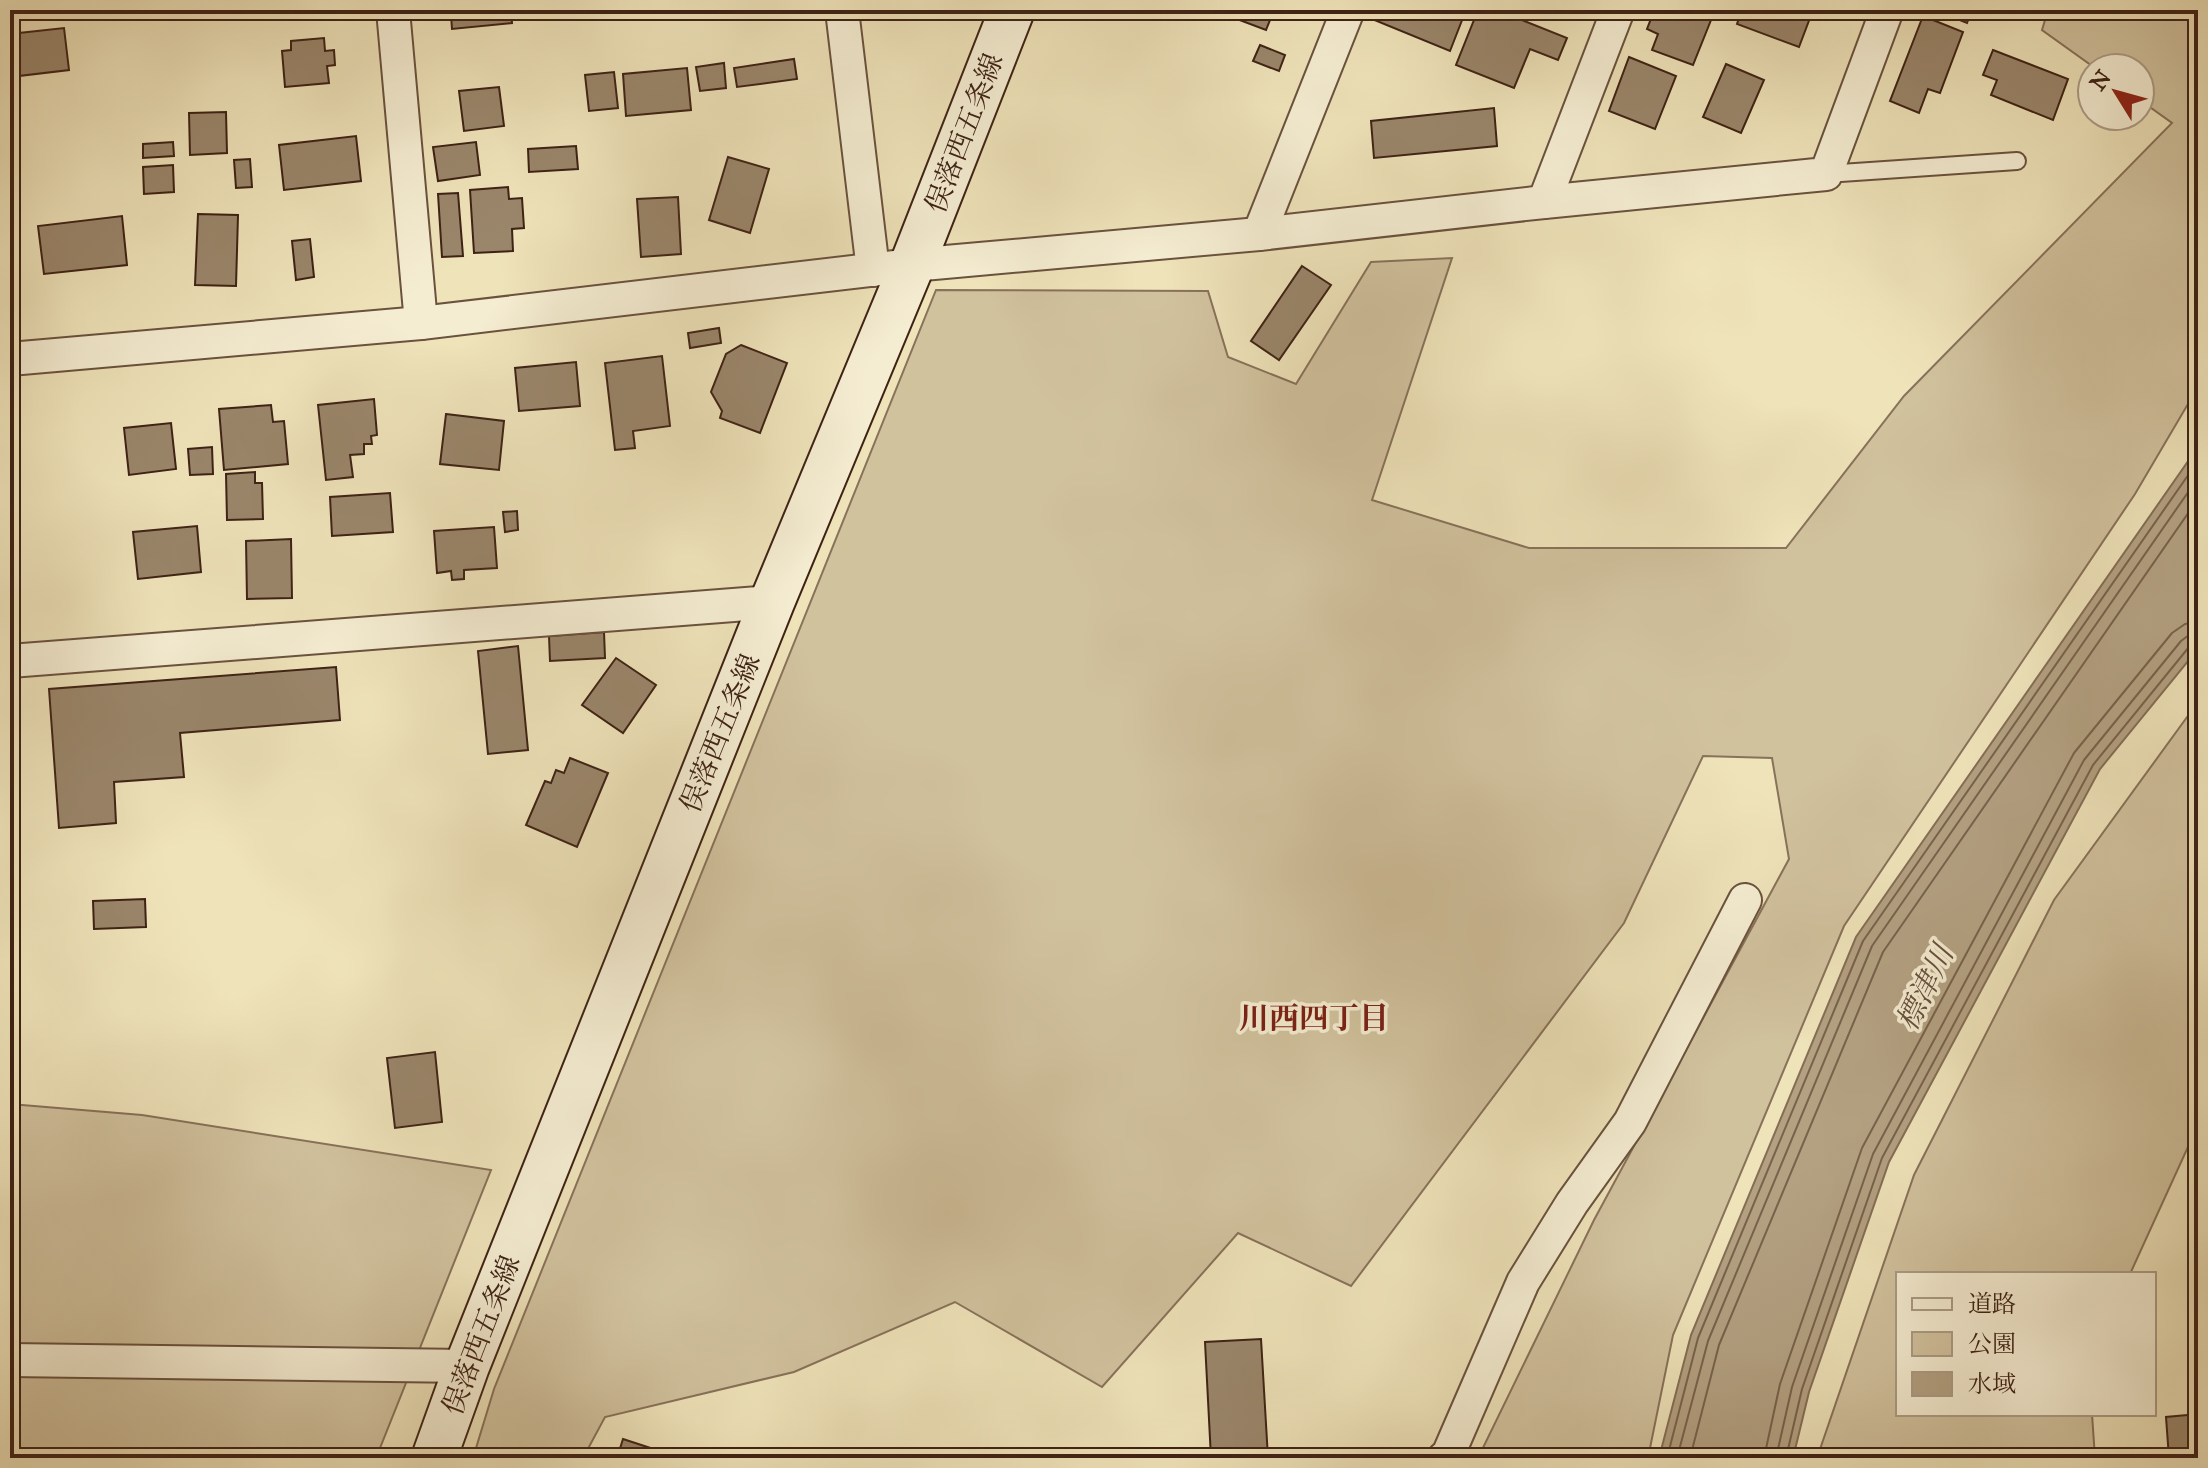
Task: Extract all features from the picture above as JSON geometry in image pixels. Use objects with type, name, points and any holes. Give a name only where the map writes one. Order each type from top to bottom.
[{"type":"main road","name":"俣落西五条線","points":[[434,1458],[467,1366],[772,602],[893,268],[1012,10]]},
{"type":"street","points":[[393,10],[421,323]]},
{"type":"street","points":[[842,10],[893,268]]},
{"type":"street","points":[[1259,234],[1348,10]]},
{"type":"street","points":[[1544,202],[1618,10]]},
{"type":"street","points":[[10,359],[421,323],[893,268],[1259,234],[1826,174],[1887,10]]},
{"type":"street","points":[[10,661],[772,602]]},
{"type":"street","points":[[1444,1458],[1523,1282],[1572,1203],[1630,1122],[1745,900]]},
{"type":"street","points":[[10,1360],[467,1366]]},
{"type":"lane","points":[[1826,174],[2017,161]]},
{"type":"green space","points":[[2048,10],[2198,10],[2198,387],[2135,494],[1844,926],[1673,1335],[1648,1458],[1478,1458],[1594,1220],[1789,859],[1772,758],[1703,756],[1624,923],[1351,1286],[1238,1233],[1102,1387],[955,1302],[794,1372],[605,1417],[583,1458],[473,1458],[494,1389],[936,290],[1208,291],[1228,357],[1296,384],[1371,262],[1452,258],[1372,500],[1529,548],[1786,548],[1904,396],[2172,123],[2156,112],[2156,52],[2076,54],[2042,30]]},
{"type":"green space","points":[[2198,702],[2198,1125],[2131,1272],[1896,1272],[1896,1416],[2092,1416],[2095,1458],[1817,1458],[1914,1175],[2054,900]]},
{"type":"green space","points":[[10,1104],[142,1115],[491,1170],[376,1458],[10,1458]]},
{"type":"water","name":"標津川","points":[[2198,447],[2198,649],[2100,769],[1889,1162],[1809,1392],[1793,1458],[1659,1458],[1691,1335],[1856,937]]},
{"type":"building","points":[[416,10],[511,10],[512,23],[452,29],[451,15],[417,18]]},
{"type":"building","points":[[733,10],[793,10],[793,14],[734,20]]},
{"type":"building","points":[[1213,10],[1274,10],[1266,30]]},
{"type":"building","points":[[1370,10],[1466,10],[1450,51],[1367,17]]},
{"type":"building","points":[[1478,10],[1497,10],[1567,38],[1558,60],[1530,49],[1514,88],[1456,65]]},
{"type":"building","points":[[1668,10],[1715,10],[1693,65],[1652,50],[1658,34],[1647,29],[1654,11],[1665,15]]},
{"type":"building","points":[[1742,10],[1813,10],[1799,47],[1737,24]]},
{"type":"building","points":[[1935,10],[1972,10],[1967,23]]},
{"type":"building","points":[[1923,16],[1963,32],[1940,93],[1928,89],[1919,113],[1890,101]]},
{"type":"building","points":[[64,28],[69,70],[10,77],[10,34]]},
{"type":"building","points":[[324,38],[325,51],[334,50],[335,65],[327,66],[329,83],[285,87],[282,51],[291,50],[291,41]]},
{"type":"building","points":[[1260,45],[1285,55],[1279,71],[1253,61]]},
{"type":"building","points":[[1993,50],[2068,79],[2053,120],[1991,95],[1997,80],[1983,75]]},
{"type":"building","points":[[1629,57],[1676,76],[1655,129],[1609,111]]},
{"type":"building","points":[[794,59],[797,79],[737,87],[734,68]]},
{"type":"building","points":[[724,63],[726,88],[700,91],[696,67]]},
{"type":"building","points":[[1726,64],[1764,80],[1741,133],[1703,117]]},
{"type":"building","points":[[687,68],[691,110],[626,116],[623,74]]},
{"type":"building","points":[[614,72],[618,108],[589,111],[585,75]]},
{"type":"building","points":[[499,87],[504,126],[464,131],[459,91]]},
{"type":"building","points":[[1494,108],[1497,146],[1374,158],[1371,121]]},
{"type":"building","points":[[226,112],[227,153],[190,155],[189,113]]},
{"type":"building","points":[[356,136],[361,181],[284,190],[279,145]]},
{"type":"building","points":[[173,142],[174,156],[143,158],[143,144]]},
{"type":"building","points":[[476,142],[480,175],[438,181],[433,147]]},
{"type":"building","points":[[576,146],[578,169],[529,172],[528,149]]},
{"type":"building","points":[[728,157],[769,169],[750,233],[709,220]]},
{"type":"building","points":[[250,159],[252,187],[236,188],[234,160]]},
{"type":"building","points":[[173,165],[174,192],[144,194],[143,167]]},
{"type":"building","points":[[508,187],[509,199],[522,198],[524,228],[512,229],[513,251],[474,253],[470,190]]},
{"type":"building","points":[[458,193],[463,256],[442,257],[438,194]]},
{"type":"building","points":[[678,197],[681,254],[641,257],[637,199]]},
{"type":"building","points":[[198,214],[238,215],[236,286],[195,285]]},
{"type":"building","points":[[122,216],[127,265],[44,274],[38,226]]},
{"type":"building","points":[[310,239],[314,277],[296,280],[292,241]]},
{"type":"building","points":[[1302,266],[1331,285],[1279,360],[1251,341]]},
{"type":"building","points":[[719,328],[721,343],[690,348],[688,333]]},
{"type":"building","points":[[741,345],[787,363],[760,433],[720,418],[722,411],[711,392],[726,354]]},
{"type":"building","points":[[662,356],[670,426],[633,431],[635,448],[615,450],[605,363]]},
{"type":"building","points":[[576,362],[580,406],[519,411],[515,368]]},
{"type":"building","points":[[374,399],[377,435],[371,436],[372,444],[364,444],[364,454],[350,455],[353,477],[326,480],[318,405]]},
{"type":"building","points":[[271,405],[273,422],[284,421],[288,464],[224,470],[219,409]]},
{"type":"building","points":[[446,414],[504,421],[499,470],[440,464]]},
{"type":"building","points":[[171,423],[176,469],[129,475],[124,428]]},
{"type":"building","points":[[212,447],[213,474],[190,475],[188,449]]},
{"type":"building","points":[[255,472],[255,483],[262,483],[263,519],[227,520],[226,474]]},
{"type":"building","points":[[390,493],[393,532],[332,536],[330,497]]},
{"type":"building","points":[[517,511],[518,530],[505,532],[503,512]]},
{"type":"building","points":[[197,526],[201,572],[138,579],[133,532]]},
{"type":"building","points":[[494,527],[497,568],[464,570],[464,579],[452,580],[451,571],[437,573],[434,531]]},
{"type":"building","points":[[291,539],[292,598],[247,599],[246,541]]},
{"type":"building","points":[[604,632],[605,658],[550,661],[549,636]]},
{"type":"building","points":[[518,646],[528,750],[488,754],[478,651]]},
{"type":"building","points":[[616,658],[656,685],[623,733],[582,705]]},
{"type":"building","points":[[336,667],[340,720],[180,733],[184,777],[114,782],[116,823],[59,828],[49,689]]},
{"type":"building","points":[[570,758],[608,773],[577,847],[526,825],[545,781],[551,783],[556,770],[564,773]]},
{"type":"building","points":[[145,899],[146,927],[94,929],[93,901]]},
{"type":"building","points":[[435,1052],[442,1122],[395,1128],[387,1058]]},
{"type":"building","points":[[1261,1339],[1268,1458],[1211,1458],[1205,1342]]},
{"type":"building","points":[[2198,1414],[2198,1458],[2169,1458],[2166,1417]]},
{"type":"building","points":[[623,1439],[672,1455],[672,1458],[617,1458]]},
{"type":"district","name":"川西四丁目","points":[[1314,1018]]}]
